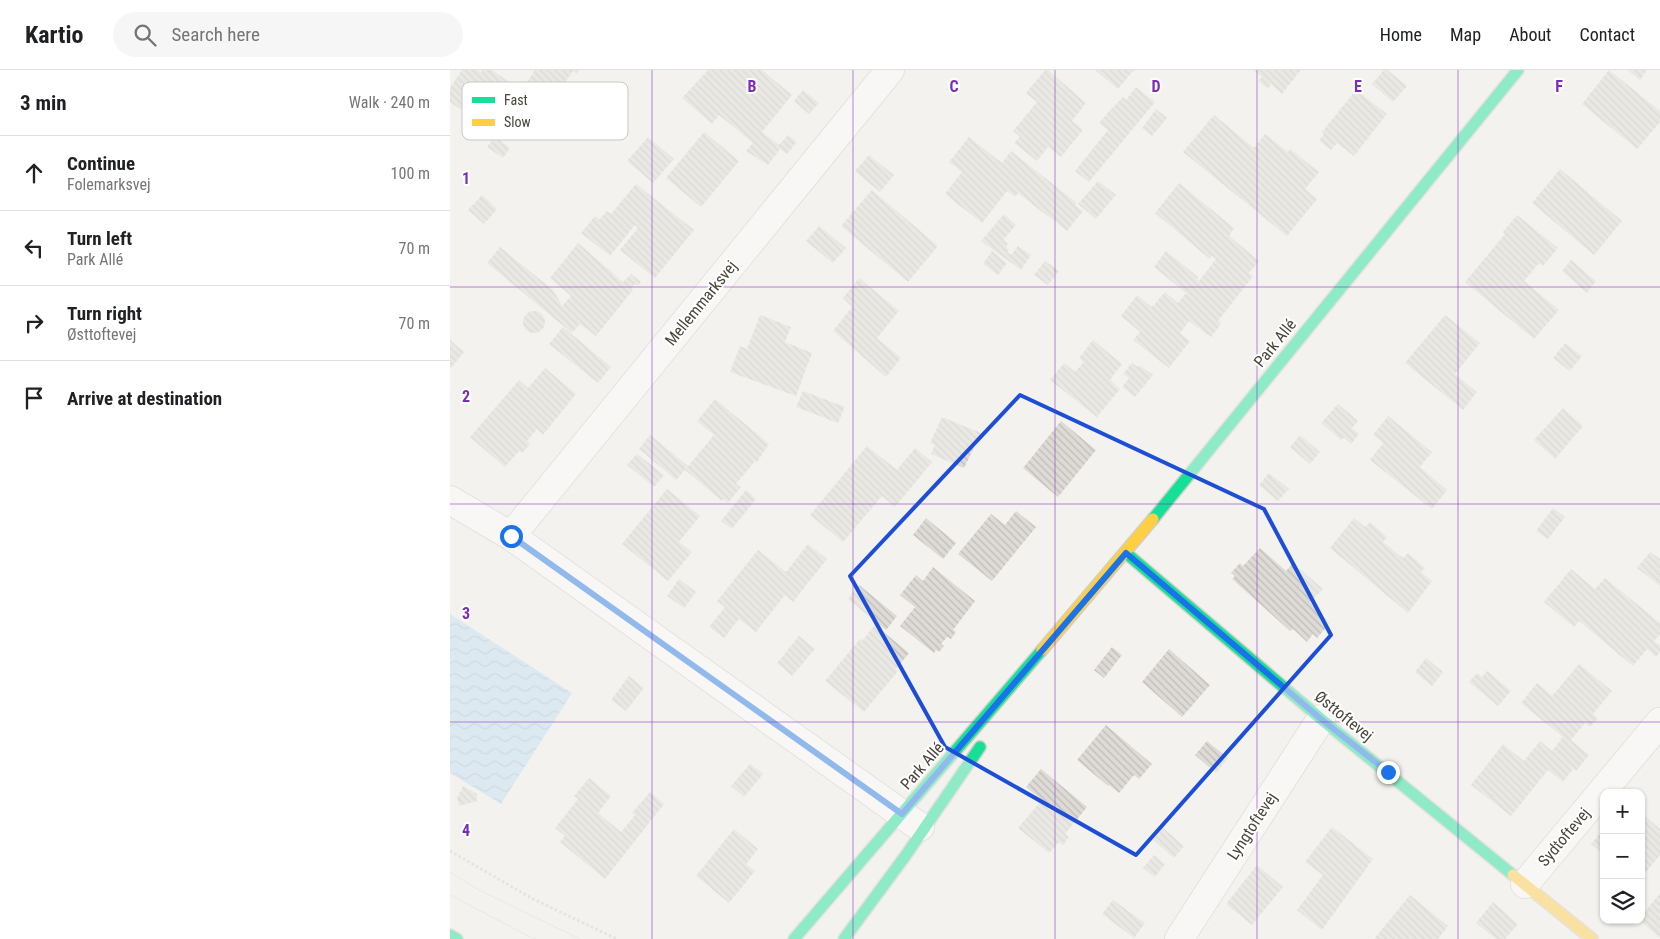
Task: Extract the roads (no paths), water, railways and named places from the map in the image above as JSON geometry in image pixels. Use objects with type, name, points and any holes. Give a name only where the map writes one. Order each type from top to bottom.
[{"type":"street","name":"Mellemmarksvej","points":[[511,536],[890,70]]},
{"type":"street","name":"Park Allé","points":[[844,939],[913,822],[1056,636],[1126,553],[1515,71]]},
{"type":"street","points":[[450,500],[511,536],[913,822]]},
{"type":"street","name":"Østtoftevej","points":[[1126,553],[1321,719],[1592,939]]},
{"type":"street","name":"Park Allé","points":[[1001,716],[1056,636]]},
{"type":"street","name":"Lyngtoftevej","points":[[1184,937],[1321,719]]},
{"type":"street","name":"Sydtoftevej","points":[[1525,884],[1660,722]]},
{"type":"street","name":"Park Allé","points":[[794,939],[913,822],[984,741]]},
{"type":"street","points":[[450,935],[457,939]]},
{"type":"water","points":[[450,614],[572,693],[501,804],[450,773]]},
{"type":"tram line","points":[[450,872],[479,890],[580,939]]},
{"type":"tram line","points":[[450,895],[534,939]]}]
